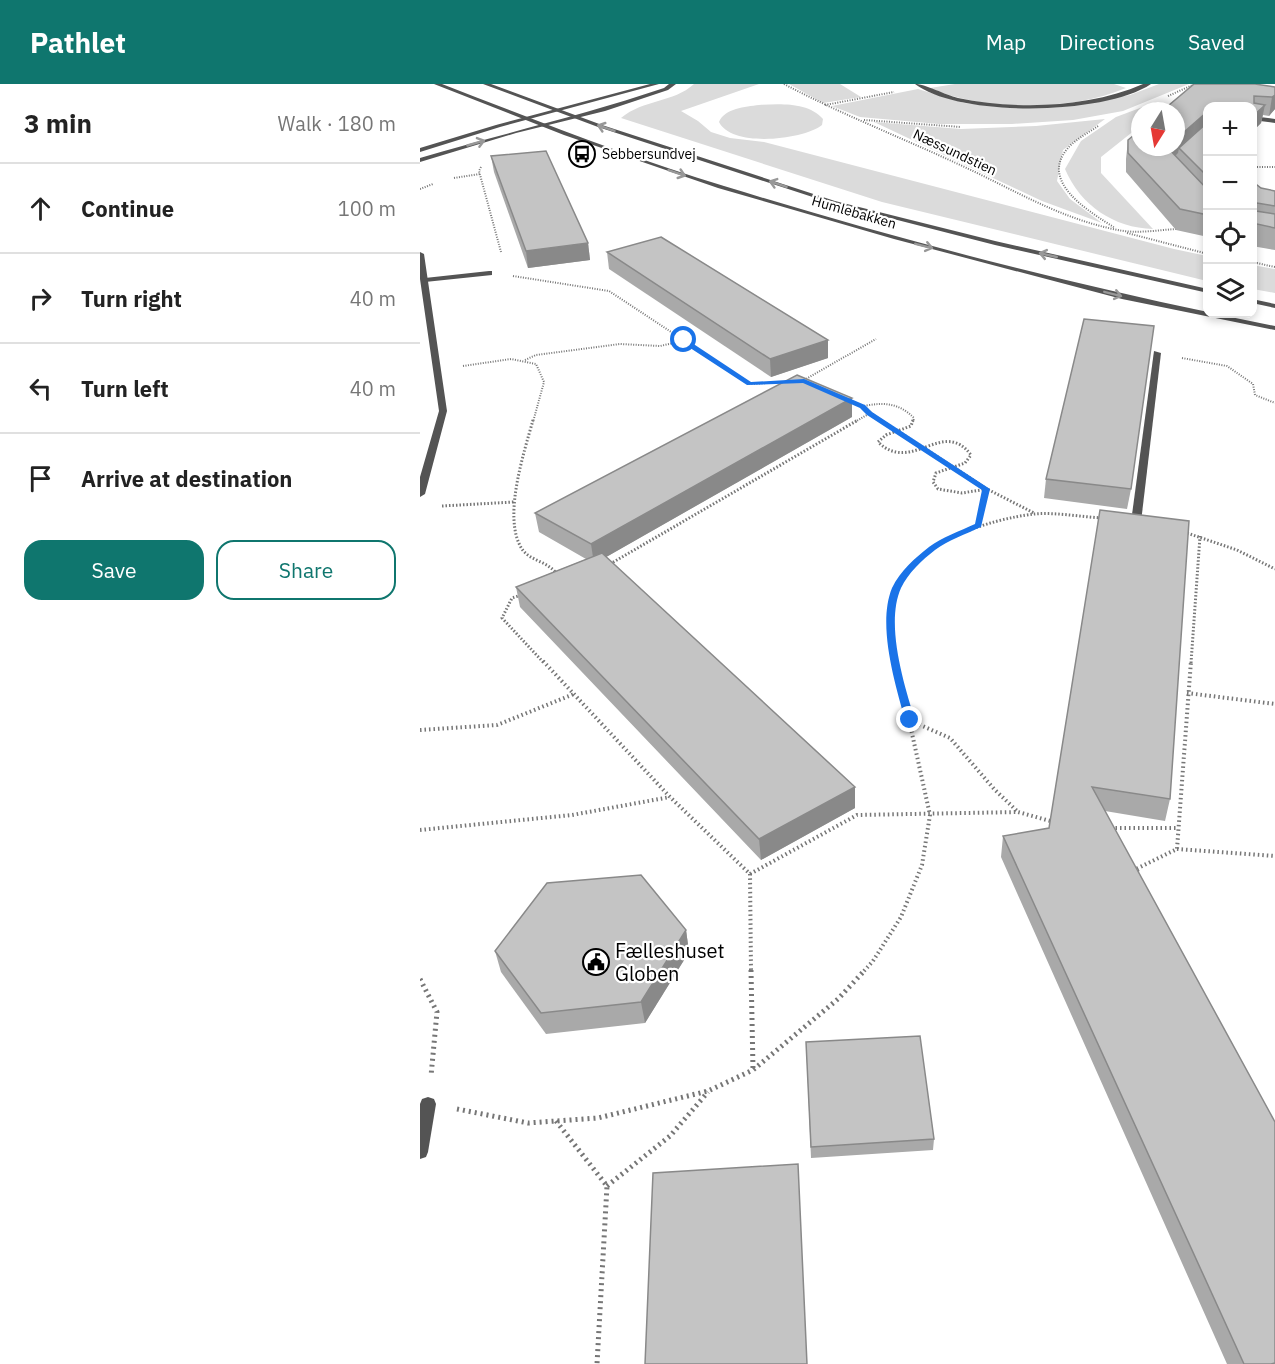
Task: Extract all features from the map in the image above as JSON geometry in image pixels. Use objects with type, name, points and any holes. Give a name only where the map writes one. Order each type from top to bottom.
[{"type":"street","name":"Humlebakken","points":[[437,84],[543,125],[720,188],[896,238],[1125,297],[1275,328]]},
{"type":"street","name":"Humlebakken","points":[[486,84],[575,117],[833,202],[995,243],[1203,290]]},
{"type":"street","points":[[420,152],[527,119],[656,84]]},
{"type":"street","points":[[420,160],[656,93],[673,84]]},
{"type":"street","points":[[1125,84],[1140,87]]},
{"type":"street","points":[[920,86],[967,101],[1050,106],[1101,100],[1148,84]]},
{"type":"street","points":[[1257,118],[1275,121]]},
{"type":"street","points":[[420,152],[429,157]]},
{"type":"street","points":[[420,254],[443,411],[420,495]]},
{"type":"street","points":[[425,280],[489,273]]},
{"type":"street","points":[[1257,302],[1275,306]]},
{"type":"street","points":[[1136,522],[1157,353]]},
{"type":"street","points":[[420,1152],[428,1104]]},
{"type":"path","name":"Næssundstien","points":[[784,84],[824,105],[959,164],[1036,203],[1073,218],[1203,253]]},
{"type":"path","points":[[1164,97],[1195,84]]},
{"type":"path","points":[[824,105],[920,86]]},
{"type":"path","points":[[1102,123],[1066,150],[1059,166],[1061,181],[1073,199],[1120,231],[1182,228]]},
{"type":"path","points":[[1257,167],[1275,166]]},
{"type":"path","points":[[451,178],[480,174],[505,265],[489,273]]},
{"type":"path","points":[[420,189],[433,184]]},
{"type":"path","points":[[1257,263],[1275,267]]},
{"type":"path","points":[[489,273],[609,291],[750,384],[793,381]]},
{"type":"path","points":[[814,385],[804,381],[876,339]]},
{"type":"path","points":[[438,370],[501,360],[525,360],[536,356],[620,344],[660,346],[684,340]]},
{"type":"path","points":[[1157,353],[1227,366],[1253,384],[1255,395],[1275,403]]},
{"type":"path","points":[[525,360],[536,364],[544,382],[513,502],[514,534],[523,551],[551,565],[560,579]]},
{"type":"path","points":[[843,398],[863,406],[870,413],[987,489],[1036,514]]},
{"type":"path","points":[[863,406],[885,402],[906,408],[914,418],[911,426],[886,435],[878,442],[885,450],[899,454],[912,453],[942,441],[965,447],[971,455],[965,463],[936,473],[933,482],[938,489],[962,493],[987,489]]},
{"type":"path","points":[[601,566],[620,558],[870,413]]},
{"type":"path","points":[[978,525],[987,489]]},
{"type":"path","points":[[438,507],[513,502]]},
{"type":"path","points":[[420,979],[437,1012],[428,1104],[528,1123],[598,1118],[708,1091],[753,1070],[838,999],[873,961],[902,917],[922,865],[930,815],[910,720],[900,685],[890,623],[896,589],[908,570],[934,547],[978,525],[1036,514],[1136,522],[1200,536],[1237,550],[1275,569]]},
{"type":"path","points":[[1177,849],[1200,536]]},
{"type":"path","points":[[531,591],[512,598],[502,618],[670,797],[750,874],[753,1070]]},
{"type":"path","points":[[1187,693],[1275,704]]},
{"type":"path","points":[[420,730],[497,725],[574,694]]},
{"type":"path","points":[[910,720],[950,738],[995,790],[1018,812]]},
{"type":"path","points":[[420,830],[572,815],[670,797]]},
{"type":"path","points":[[750,874],[857,815],[1018,812],[1062,823]]},
{"type":"path","points":[[1110,836],[1104,828],[1178,828]]},
{"type":"path","points":[[1136,869],[1177,849],[1275,856]]},
{"type":"path","points":[[1130,861],[1142,879]]},
{"type":"path","points":[[607,1186],[670,1136],[708,1091]]},
{"type":"path","points":[[556,1121],[607,1186],[597,1364]]},
{"type":"shaded area","points":[[694,84],[759,84],[681,111],[711,132],[730,138],[764,142],[1203,255],[1203,280],[882,202],[621,118],[639,107],[686,90]]},
{"type":"shaded area","points":[[789,84],[840,84],[861,97],[823,103]]},
{"type":"shaded area","points":[[955,84],[1114,84],[1126,88],[1080,101],[1028,106],[976,101],[930,88]]},
{"type":"shaded area","points":[[1159,84],[1189,84],[1145,102],[1131,102],[1131,108],[1123,111],[1073,120],[1012,124],[939,124],[860,117],[832,106],[918,89],[964,103],[1011,108],[1056,108],[1130,95]]},
{"type":"shaded area","points":[[759,105],[802,107],[817,113],[823,119],[822,125],[800,135],[768,139],[738,136],[726,130],[719,122],[731,111]]},
{"type":"shaded area","points":[[1131,111],[1131,133],[1101,157],[1101,173],[1153,229],[1125,224],[1100,212],[1089,204],[1071,182],[1065,169],[1081,141],[1116,117]]},
{"type":"shaded area","points":[[1105,119],[1063,150],[1057,181],[1070,199],[1102,223],[1042,201],[874,122],[961,129],[1036,126]]},
{"type":"shaded area","points":[[1257,266],[1275,269],[1275,293],[1257,290]]},
{"type":"building","points":[[1194,84],[1255,84],[1275,87],[1275,95],[1272,97],[1254,96],[1254,102],[1203,102],[1203,115],[1185,131],[1185,102],[1173,102]]},
{"type":"building","points":[[1257,104],[1265,105],[1257,112]]},
{"type":"building","points":[[1203,126],[1203,172],[1185,154],[1185,143]]},
{"type":"building","points":[[1131,138],[1131,156],[1176,156],[1203,185],[1203,214],[1180,209],[1128,153],[1128,140]]},
{"type":"building","points":[[546,151],[588,243],[526,251],[491,156]]},
{"type":"building","points":[[1257,185],[1275,191],[1275,206],[1257,203]]},
{"type":"building","points":[[1257,211],[1275,214],[1275,228],[1257,224]]},
{"type":"building","points":[[661,237],[828,340],[770,359],[607,252]]},
{"type":"building","points":[[1084,319],[1154,326],[1131,489],[1046,479]]},
{"type":"building","points":[[797,375],[852,398],[591,544],[535,513]]},
{"type":"building","points":[[1100,510],[1189,521],[1170,799],[1092,787],[1275,1122],[1275,1363],[1271,1364],[1244,1364],[1003,836],[1049,828]]},
{"type":"building","points":[[602,553],[855,787],[759,839],[516,587]]},
{"type":"building","name":"Fælleshuset Globen","points":[[641,875],[686,930],[641,1002],[541,1013],[495,951],[547,883]]},
{"type":"building","points":[[920,1036],[934,1139],[811,1147],[806,1042]]},
{"type":"building","points":[[798,1164],[807,1364],[645,1364],[653,1173]]},
{"type":"place","name":"Sebbersundvej","points":[[582,154]]},
{"type":"place","name":"Fælleshuset Globen","points":[[596,962]]},
{"type":"route","points":[[684,340],[750,384],[804,381],[863,406],[870,413],[987,489],[978,525],[934,547],[908,570],[896,589],[890,623],[900,685],[910,720]]}]
